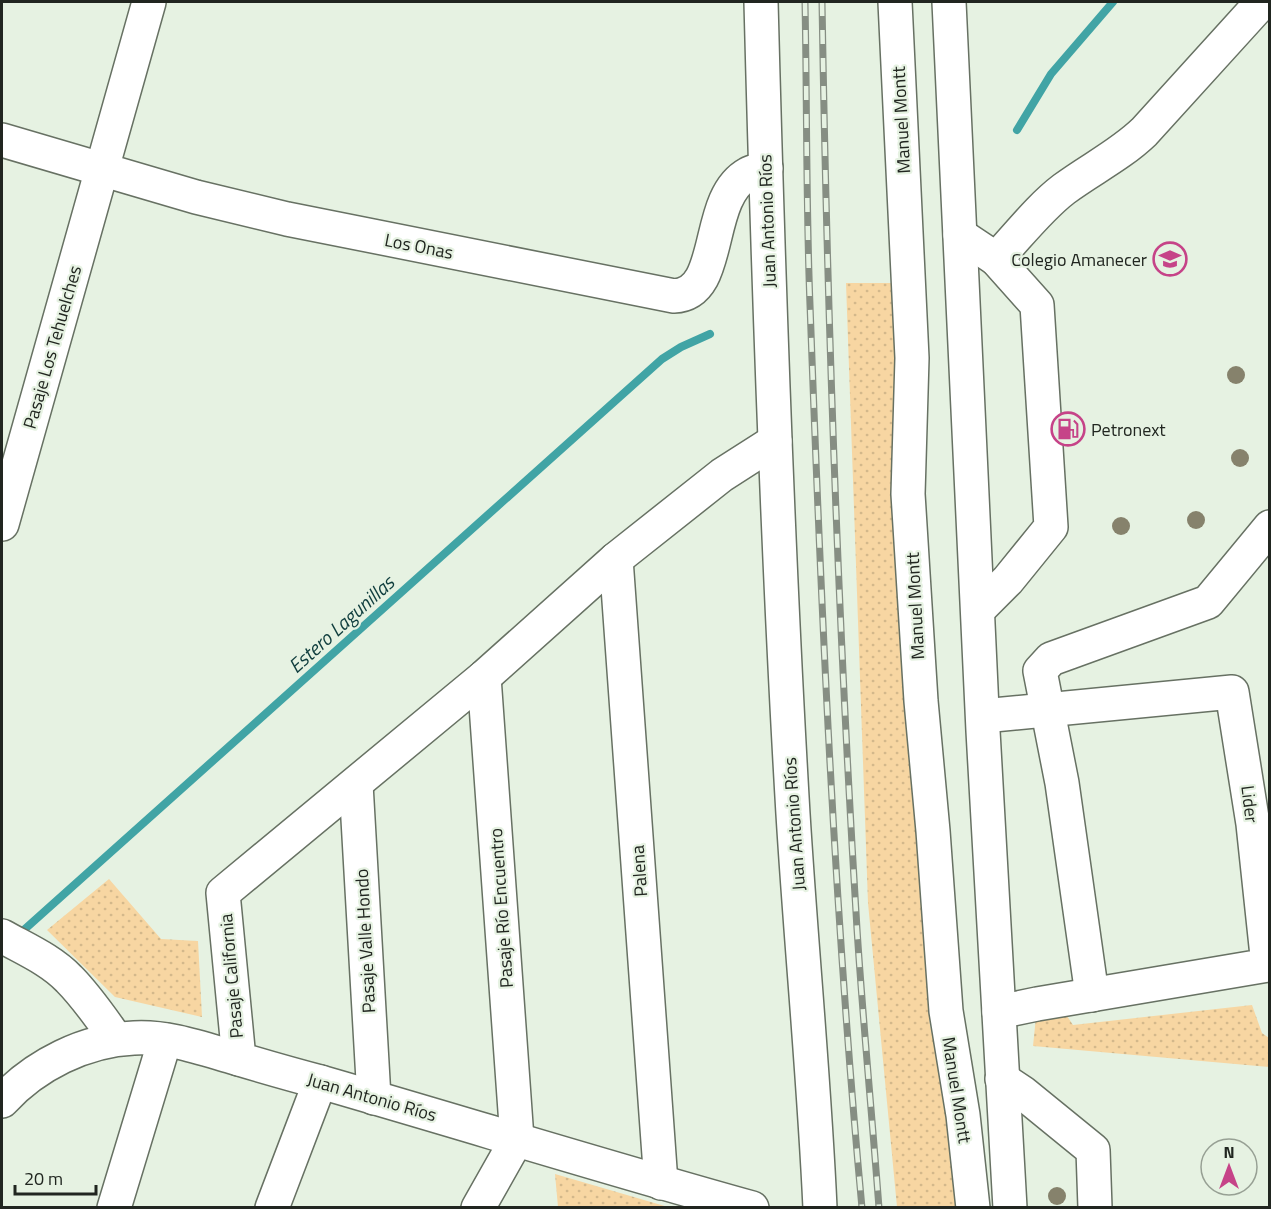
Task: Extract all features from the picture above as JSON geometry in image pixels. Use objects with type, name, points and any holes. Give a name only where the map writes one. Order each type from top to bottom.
[{"type":"street","name":"Pasaje Los Tehuelches","points":[[2,524],[149,2]]},
{"type":"street","name":"Juan Antonio Ríos","points":[[761,2],[775,441],[793,804],[820,1208]]},
{"type":"street","name":"Manuel Montt","points":[[895,2],[912,332],[908,463],[919,667],[945,1002],[963,1115],[972,1208]]},
{"type":"street","name":"Manuel Montt","points":[[909,2],[926,357],[924,481],[928,580],[963,990],[987,1208]]},
{"type":"street","points":[[949,2],[983,716],[1010,1208]]},
{"type":"street","points":[[996,259],[1039,212],[1063,190],[1126,148],[1144,132],[1262,2]]},
{"type":"street","name":"Los Onas","points":[[2,140],[196,197],[287,219],[674,296],[690,293],[701,282],[722,209],[734,188],[749,173],[766,168]]},
{"type":"street","points":[[960,235],[996,259],[1037,305],[1051,528],[1008,580],[979,609]]},
{"type":"street","points":[[356,784],[484,677],[616,559],[722,475],[775,441]]},
{"type":"street","points":[[1092,995],[1062,783],[1040,671],[1051,659],[1208,602],[1269,527]]},
{"type":"street","name":"Palena","points":[[616,559],[661,1183]]},
{"type":"street","name":"Pasaje Río Encuentro","points":[[484,677],[518,1139]]},
{"type":"street","name":"Lider","points":[[983,716],[1232,692],[1244,761],[1268,965],[999,1012]]},
{"type":"street","name":"Pasaje California","points":[[239,1059],[224,893],[356,784]]},
{"type":"street","name":"Pasaje Valle Hondo","points":[[356,784],[374,1098]]},
{"type":"street","points":[[2,936],[38,956],[70,980],[91,1004],[116,1039]]},
{"type":"street","name":"Juan Antonio Ríos","points":[[2,1101],[36,1072],[84,1048],[116,1039],[165,1040],[320,1082],[748,1207]]},
{"type":"street","points":[[114,1208],[165,1040]]},
{"type":"street","points":[[1002,1079],[1094,1149],[1095,1208]]},
{"type":"street","points":[[272,1208],[320,1082]]},
{"type":"street","points":[[478,1208],[518,1139]]},
{"type":"shaded area","points":[[846,283],[899,283],[908,698],[930,1026],[947,1094],[960,1207],[897,1207],[868,903]]},
{"type":"shaded area","points":[[109,879],[161,939],[198,941],[202,1017],[115,997],[47,930]]},
{"type":"shaded area","points":[[1252,1005],[1262,1033],[1269,1038],[1269,1067],[1033,1046],[1036,1017],[1063,1010],[1073,1025]]},
{"type":"shaded area","points":[[555,1174],[668,1207],[558,1207]]},
{"type":"waterway","name":"Estero Lagunillas","points":[[1017,130],[1051,74],[1113,2]]},
{"type":"waterway","name":"Estero Lagunillas","points":[[16,937],[662,359],[681,347],[710,334]]},
{"type":"railway","points":[[805,2],[809,267],[824,644],[836,869],[862,1208]]},
{"type":"railway","points":[[822,2],[830,350],[844,697],[857,929],[879,1208]]},
{"type":"place","name":"Colegio Amanecer","points":[[1170,259]]},
{"type":"place","name":"Petronext","points":[[1068,429]]}]
